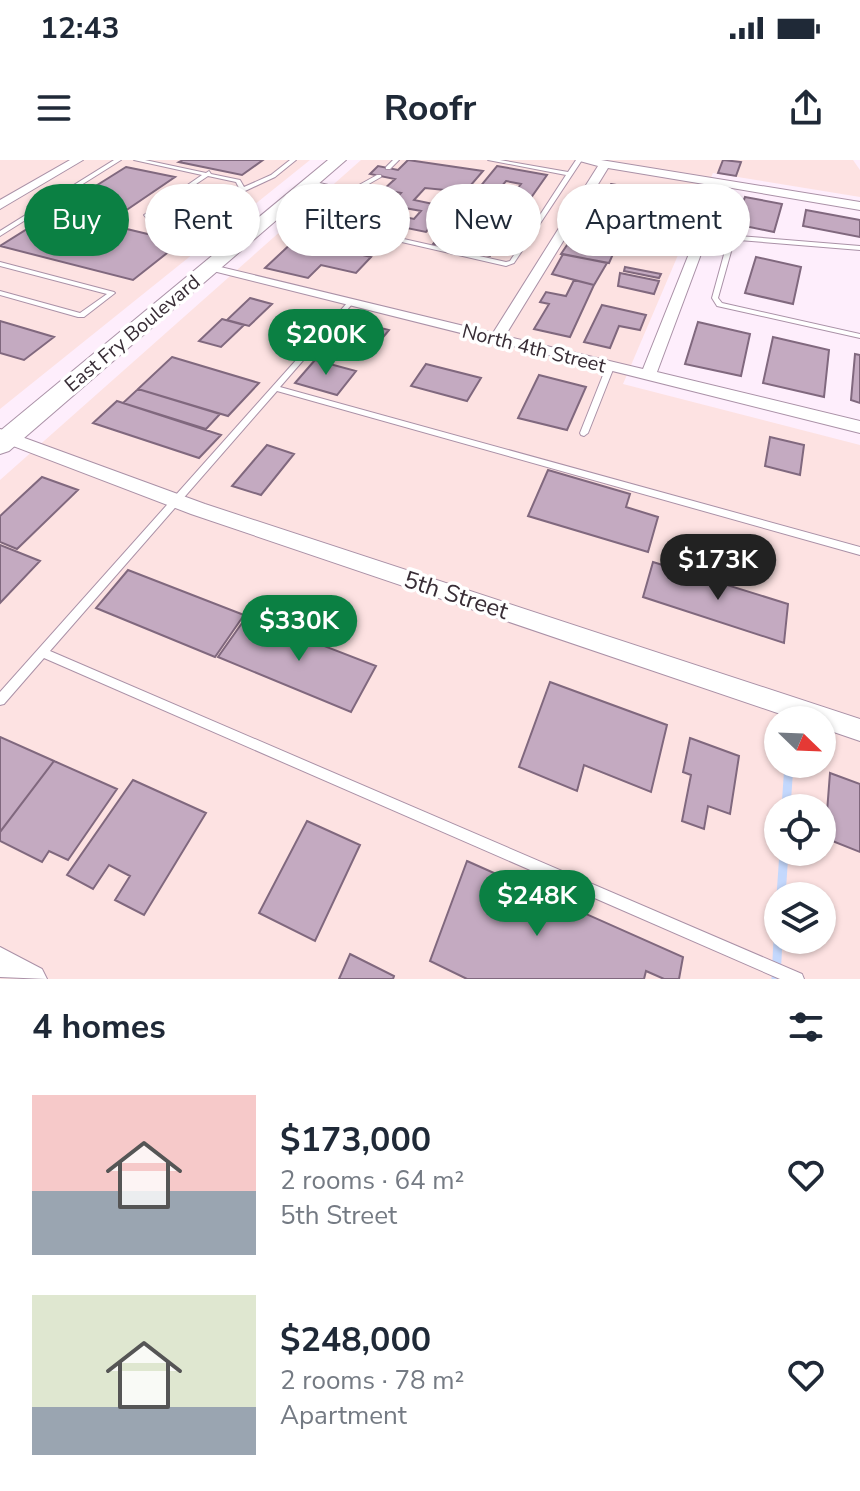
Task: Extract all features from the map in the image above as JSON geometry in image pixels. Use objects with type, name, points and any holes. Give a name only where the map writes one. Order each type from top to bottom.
[{"type":"main road","name":"East Fry Boulevard","points":[[3,439],[338,160]]},
{"type":"street","points":[[0,205],[78,160]]},
{"type":"street","points":[[580,160],[722,184]]},
{"type":"street","points":[[496,339],[605,164]]},
{"type":"street","points":[[750,188],[860,206]]},
{"type":"street","points":[[648,376],[694,256]]},
{"type":"street","name":"North 4th Street","points":[[208,268],[860,427]]},
{"type":"street","name":"5th Street","points":[[3,439],[174,500],[860,730]]},
{"type":"street","points":[[0,961],[32,979]]},
{"type":"lane","points":[[0,234],[118,160]]},
{"type":"lane","points":[[137,160],[209,173],[240,184]]},
{"type":"lane","points":[[256,184],[273,176],[293,160]]},
{"type":"lane","points":[[388,168],[396,160]]},
{"type":"lane","points":[[491,160],[570,174]]},
{"type":"lane","points":[[410,242],[506,264],[512,262],[580,160]]},
{"type":"lane","points":[[193,184],[209,173]]},
{"type":"lane","points":[[365,184],[379,176]]},
{"type":"lane","points":[[311,183],[315,184]]},
{"type":"lane","points":[[860,248],[739,238],[731,240],[715,298],[719,305],[860,336]]},
{"type":"lane","points":[[0,264],[112,293],[81,315],[0,293]]},
{"type":"lane","points":[[0,700],[350,303]]},
{"type":"lane","points":[[584,433],[610,367]]},
{"type":"lane","points":[[274,388],[860,551]]},
{"type":"lane","points":[[42,652],[797,979]]},
{"type":"shaded area","points":[[0,160],[310,160],[276,184],[260,200],[260,184],[145,184],[145,256],[190,256],[0,409]]},
{"type":"shaded area","points":[[361,160],[853,160],[860,170],[860,197],[713,173],[708,184],[557,184],[557,256],[678,256],[623,384],[860,445],[860,979],[0,979],[0,480],[253,256],[260,256],[260,250],[276,235],[276,256],[410,256],[410,184],[334,184]]},
{"type":"building","points":[[263,160],[242,175],[179,162]]},
{"type":"building","points":[[408,160],[483,171],[472,184],[426,184],[426,188],[414,200],[426,203],[426,232],[410,229],[410,218],[414,219],[421,211],[410,209],[410,184],[390,184],[395,179],[370,174],[378,166],[398,170]]},
{"type":"building","points":[[723,160],[741,162],[736,176],[718,173]]},
{"type":"building","points":[[497,166],[547,175],[541,184],[506,181],[503,184],[482,184]]},
{"type":"building","points":[[126,167],[175,177],[165,184],[145,184],[145,197],[129,208],[129,184],[99,184]]},
{"type":"building","points":[[750,198],[782,204],[774,232],[750,227]]},
{"type":"building","points":[[806,210],[860,220],[860,237],[803,226]]},
{"type":"building","points":[[129,230],[145,233],[145,256],[163,256],[133,280],[39,256],[129,256]]},
{"type":"building","points":[[24,231],[24,252],[0,246]]},
{"type":"building","points":[[278,256],[371,257],[356,273],[321,265],[308,278],[265,268]]},
{"type":"building","points":[[562,256],[607,263],[594,285],[552,274]]},
{"type":"building","points":[[572,256],[612,256],[609,263]]},
{"type":"building","points":[[756,257],[801,267],[793,304],[745,293]]},
{"type":"building","points":[[625,267],[661,274],[659,278],[624,271]]},
{"type":"building","points":[[620,273],[659,281],[654,294],[618,286]]},
{"type":"building","points":[[574,280],[594,285],[570,337],[534,329],[549,304],[540,302],[546,292],[566,296]]},
{"type":"building","points":[[250,298],[272,304],[249,326],[227,320]]},
{"type":"building","points":[[602,305],[646,315],[640,330],[619,326],[610,348],[584,342]]},
{"type":"building","points":[[222,319],[244,325],[221,347],[199,341]]},
{"type":"building","points":[[349,320],[389,330],[371,352],[330,342]]},
{"type":"building","points":[[0,321],[54,337],[24,360],[0,353]]},
{"type":"building","points":[[698,322],[750,334],[741,376],[685,364]]},
{"type":"building","points":[[773,337],[829,350],[824,397],[763,383]]},
{"type":"building","points":[[855,354],[860,355],[860,403],[851,400]]},
{"type":"building","points":[[172,357],[259,383],[228,416],[138,389]]},
{"type":"building","points":[[315,360],[356,371],[337,395],[295,383]]},
{"type":"building","points":[[426,364],[481,378],[467,401],[411,386]]},
{"type":"building","points":[[539,375],[586,387],[567,430],[518,418]]},
{"type":"building","points":[[138,389],[220,414],[206,429],[123,403]]},
{"type":"building","points":[[117,401],[221,435],[199,458],[93,423]]},
{"type":"building","points":[[770,437],[804,445],[800,475],[765,466]]},
{"type":"building","points":[[267,445],[294,454],[261,495],[232,486]]},
{"type":"building","points":[[548,470],[630,494],[626,507],[658,517],[648,552],[528,516]]},
{"type":"building","points":[[42,477],[78,490],[17,549],[0,542],[0,516]]},
{"type":"building","points":[[0,545],[40,561],[0,603]]},
{"type":"building","points":[[653,562],[788,604],[784,643],[643,597]]},
{"type":"building","points":[[128,570],[244,615],[215,657],[96,608]]},
{"type":"building","points":[[247,616],[376,666],[351,712],[218,657]]},
{"type":"building","points":[[550,682],[667,725],[651,792],[584,765],[577,791],[519,767]]},
{"type":"building","points":[[0,737],[54,761],[0,832]]},
{"type":"building","points":[[690,738],[739,756],[730,814],[708,806],[704,829],[682,821],[691,775],[683,772]]},
{"type":"building","points":[[54,761],[117,789],[68,860],[49,851],[42,862],[0,841],[0,832]]},
{"type":"building","points":[[836,775],[860,784],[860,852],[836,842],[836,794],[828,794],[830,778],[836,778]]},
{"type":"building","points":[[133,780],[206,813],[144,915],[115,900],[130,876],[109,865],[93,889],[67,875]]},
{"type":"building","points":[[307,821],[360,845],[315,941],[259,913]]},
{"type":"building","points":[[467,861],[683,957],[679,979],[664,979],[646,971],[644,979],[467,979],[430,961]]},
{"type":"building","points":[[350,954],[394,976],[393,979],[339,979]]},
{"type":"waterway","points":[[787,794],[788,778]]},
{"type":"waterway","points":[[782,882],[783,866]]},
{"type":"waterway","points":[[776,979],[777,954]]}]
